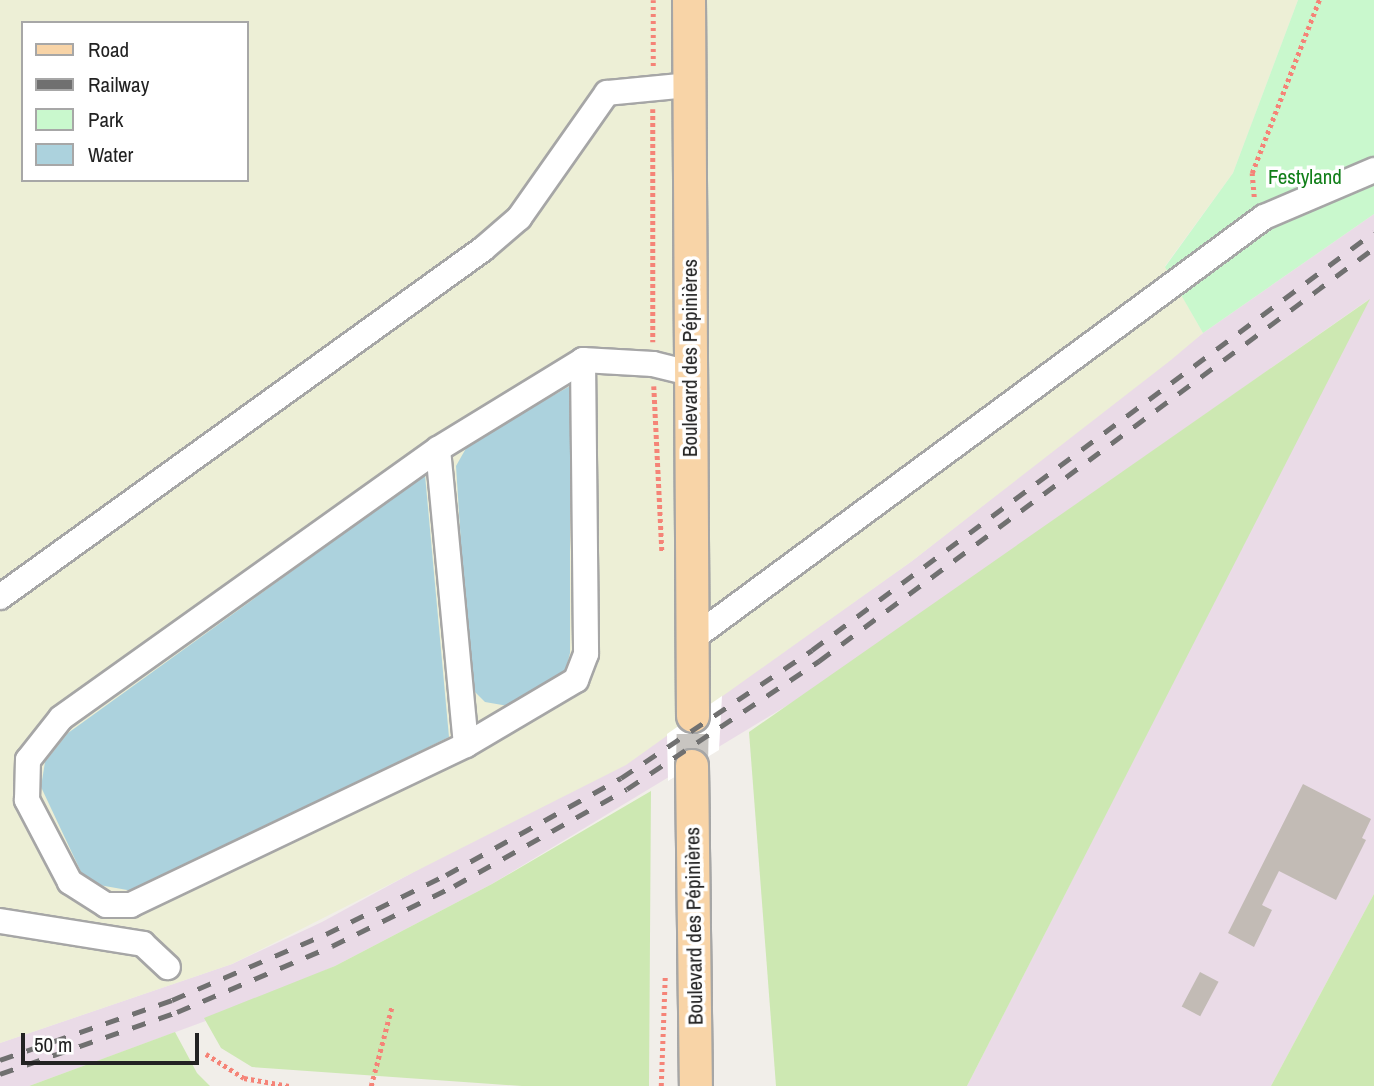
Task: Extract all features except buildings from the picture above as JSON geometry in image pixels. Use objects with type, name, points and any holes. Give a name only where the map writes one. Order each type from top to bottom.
[{"type":"main road","name":"Boulevard des Pépinières","points":[[689,0],[693,716]]},
{"type":"main road","name":"Boulevard des Pépinières","points":[[692,766],[696,1086]]},
{"type":"street","points":[[0,597],[483,249],[519,218],[607,93],[689,85]]},
{"type":"street","points":[[692,639],[1264,217],[1374,170]]},
{"type":"street","points":[[583,360],[586,654],[576,680],[466,745],[131,905],[106,905],[70,882],[27,800],[28,760],[61,718],[438,449],[583,360],[653,363],[689,373]]},
{"type":"street","points":[[438,449],[466,745]]},
{"type":"street","points":[[0,921],[143,944],[169,967]]},
{"type":"path","points":[[1264,217],[1254,197],[1252,173],[1319,0]]},
{"type":"path","points":[[371,1086],[392,1006]]},
{"type":"path","points":[[206,1054],[244,1078],[289,1086]]},
{"type":"path","points":[[243,1086],[244,1078]]},
{"type":"shaded area","points":[[1374,214],[1374,894],[1271,1086],[967,1086],[1368,300],[811,691],[492,884],[335,966],[230,1012],[29,1086],[0,1086],[0,1043],[232,964],[322,922],[667,734],[912,561],[1203,333]]},
{"type":"green space","points":[[0,0],[1298,0],[1233,173],[1165,266],[1203,333],[912,561],[626,765],[232,964],[0,1043]]},
{"type":"green space","name":"Festyland","points":[[1298,0],[1374,0],[1374,214],[1203,333],[1165,267],[1233,173]]},
{"type":"green space","points":[[1370,299],[967,1086],[776,1086],[749,732]]},
{"type":"green space","points":[[651,791],[649,1086],[522,1086],[252,1067],[221,1048],[204,1018],[335,966],[492,884]]},
{"type":"green space","points":[[1374,894],[1374,1086],[1271,1086]]},
{"type":"green space","points":[[175,1032],[197,1073],[210,1086],[29,1086]]},
{"type":"water","points":[[570,386],[570,653],[565,673],[508,706],[485,702],[473,690],[469,668],[456,466],[469,443]]},
{"type":"water","points":[[425,475],[449,737],[133,891],[99,885],[82,874],[41,787],[45,762],[68,733]]},
{"type":"pier","points":[[722,696],[719,750],[668,781],[667,734]]},
{"type":"tunnel","points":[[692,766],[693,716]]},
{"type":"railway","points":[[0,1060],[172,1000],[326,934],[446,875],[621,778],[812,650],[1374,232]]},
{"type":"railway","points":[[0,1074],[177,1012],[332,946],[454,886],[627,789],[819,661],[1374,248]]}]
